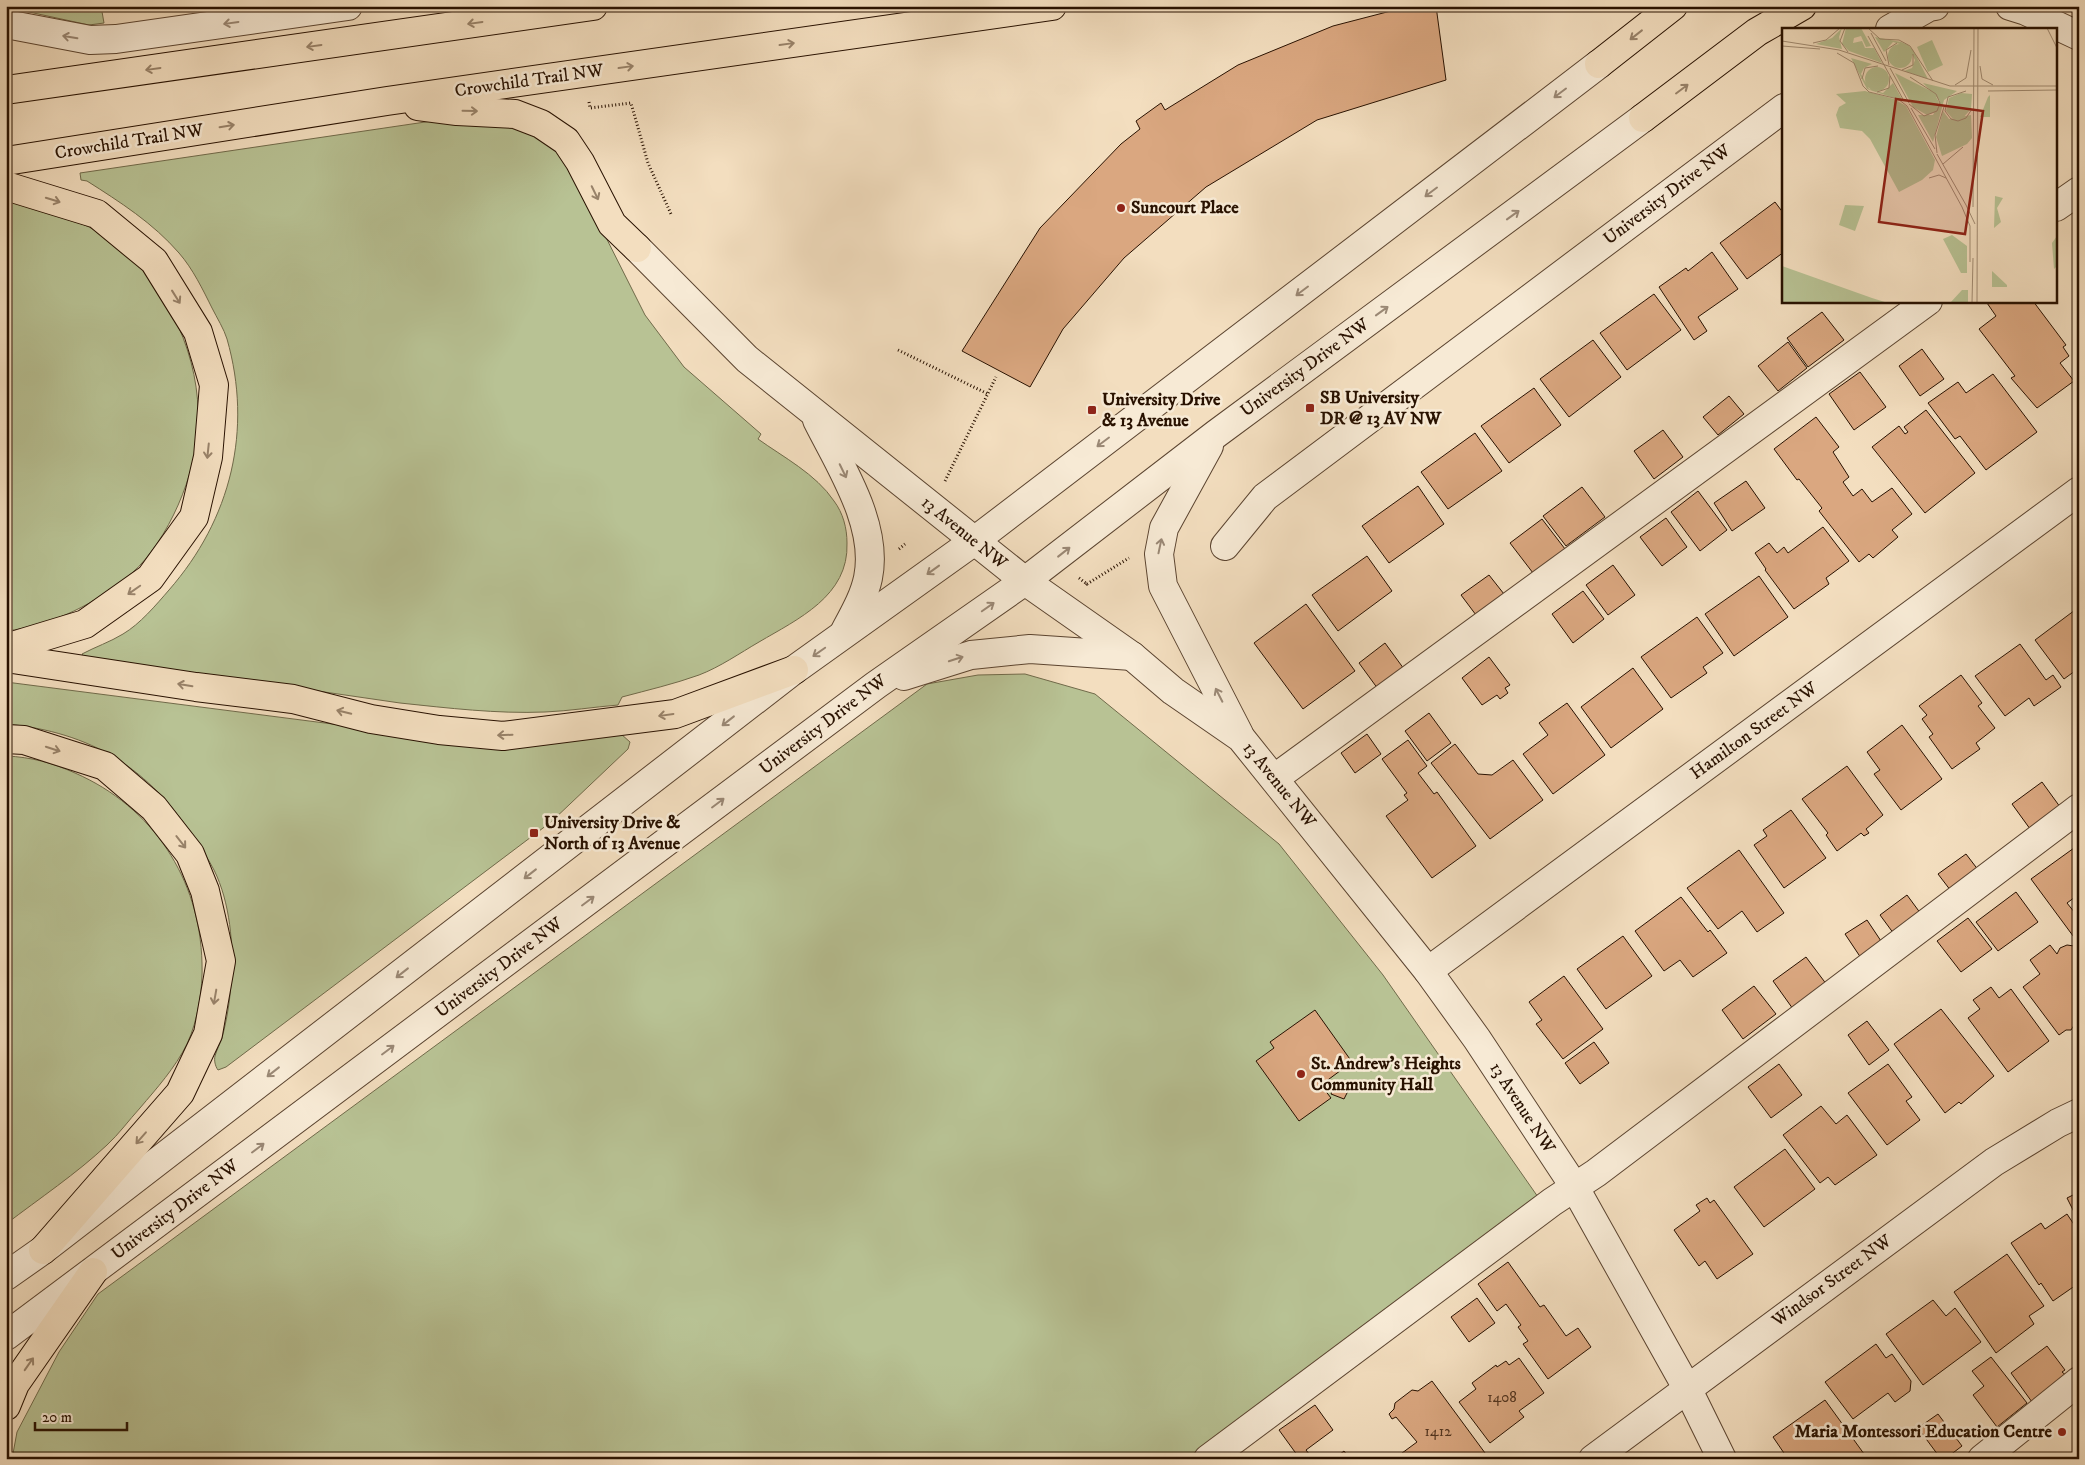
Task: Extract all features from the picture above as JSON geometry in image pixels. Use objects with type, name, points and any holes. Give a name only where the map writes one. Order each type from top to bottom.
[{"type":"highway","points":[[6,90],[593,6]]},
{"type":"highway","name":"Crowchild Trail NW","points":[[6,161],[387,102],[1052,6]]},
{"type":"highway","points":[[1599,64],[1673,6]]},
{"type":"highway","points":[[1643,118],[1757,32],[1802,6]]},
{"type":"highway","points":[[387,102],[457,111],[515,114],[541,124],[566,141],[580,162],[612,224],[637,248]]},
{"type":"highway","points":[[6,186],[97,214],[154,262],[198,332],[214,385],[208,457],[194,517],[150,578],[85,624],[6,648]]},
{"type":"highway","points":[[6,658],[293,699],[371,719],[439,730],[503,736],[675,714],[794,670]]},
{"type":"highway","points":[[6,739],[24,740],[105,766],[154,808],[190,854],[205,891],[221,961],[208,1034],[180,1093],[43,1250]]},
{"type":"highway","points":[[6,1406],[15,1384],[93,1272]]},
{"type":"street","points":[[6,24],[90,40],[116,39],[348,6]]},
{"type":"street","points":[[1892,28],[1929,7],[1935,6]]},
{"type":"street","points":[[2010,6],[2026,11],[2079,36]]},
{"type":"street","points":[[6,1276],[43,1250],[794,670],[973,542],[1599,64]]},
{"type":"street","name":"University Drive NW","points":[[1224,546],[1265,497],[1782,109]]},
{"type":"street","name":"University Drive NW","points":[[6,1336],[876,685],[1025,582],[1216,434],[1643,118]]},
{"type":"street","points":[[2058,206],[2079,191]]},
{"type":"street","name":"13 Avenue NW","points":[[637,248],[746,359],[1025,582],[1132,656],[1173,692],[1241,738],[1428,971],[1477,1039],[1574,1186],[1687,1388],[1722,1459]]},
{"type":"street","points":[[1275,778],[1927,302]]},
{"type":"street","points":[[813,412],[860,505],[870,553],[868,578],[860,604],[843,635]]},
{"type":"street","points":[[1216,434],[1164,528],[1159,554],[1162,586],[1241,738]]},
{"type":"street","name":"Hamilton Street NW","points":[[1428,971],[2079,491]]},
{"type":"street","points":[[876,685],[971,655],[1030,649],[1132,656]]},
{"type":"street","points":[[1208,1459],[1574,1186],[1596,1173],[2079,808]]},
{"type":"street","name":"Windsor Street NW","points":[[1593,1459],[1994,1162],[2058,1123],[2079,1114]]},
{"type":"street","points":[[1982,1459],[2079,1382]]},
{"type":"path","points":[[590,108],[631,103],[648,162],[671,214]]},
{"type":"path","points":[[898,350],[988,394]]},
{"type":"path","points":[[943,484],[996,377]]},
{"type":"path","points":[[1087,584],[1137,553]]},
{"type":"green space","points":[[101,6],[104,23],[89,25],[6,7]]},
{"type":"green space","points":[[432,121],[514,124],[551,145],[569,164],[645,315],[684,367],[761,434],[758,439],[818,482],[837,506],[844,521],[847,537],[845,562],[840,578],[830,592],[805,615],[715,668],[680,681],[622,697],[618,705],[572,710],[509,712],[400,703],[84,657],[82,654],[118,637],[142,620],[190,563],[208,534],[231,472],[236,440],[238,407],[235,373],[226,335],[189,266],[158,232],[112,197],[87,181],[81,180],[80,173]]},
{"type":"green space","points":[[6,200],[79,222],[105,236],[136,262],[166,303],[178,326],[194,375],[198,400],[198,425],[192,464],[178,505],[157,543],[132,573],[104,594],[73,611],[40,624],[6,631]]},
{"type":"green space","points":[[1025,674],[1095,694],[1279,844],[1383,975],[1538,1197],[1190,1459],[12,1459],[17,1432],[59,1352],[98,1294],[927,684],[978,675]]},
{"type":"green space","points":[[6,682],[449,739],[621,734],[630,742],[628,749],[551,822],[226,1067],[218,1070],[215,1065],[215,1058],[222,1038],[228,1010],[232,954],[230,924],[224,896],[212,866],[178,815],[159,793],[116,758],[91,745],[65,735],[37,728],[6,724]]},
{"type":"green space","points":[[6,756],[42,761],[75,773],[103,787],[127,805],[149,826],[167,849],[182,875],[192,903],[199,932],[202,973],[201,994],[191,1035],[182,1053],[165,1077],[107,1145],[70,1176],[6,1224]]},
{"type":"building","name":"Suncourt Place","points":[[1410,6],[1436,6],[1446,80],[1317,120],[1206,187],[1124,258],[1063,329],[1030,387],[962,351],[1040,228],[1121,144],[1140,129],[1136,121],[1161,103],[1165,110],[1238,65],[1333,26]]},
{"type":"building","points":[[1775,202],[1782,211],[1782,253],[1747,279],[1720,243]]},
{"type":"building","points":[[1712,252],[1738,289],[1698,317],[1707,331],[1694,340],[1659,287],[1686,268],[1688,271]]},
{"type":"building","points":[[1654,294],[1681,330],[1627,370],[1600,333]]},
{"type":"building","points":[[2034,302],[2066,345],[2063,347],[2069,356],[2060,363],[2074,381],[2037,408],[2011,378],[2015,376],[1979,329],[1996,316],[1987,303]]},
{"type":"building","points":[[1822,312],[1844,340],[1808,367],[1787,338]]},
{"type":"building","points":[[1593,340],[1621,377],[1569,417],[1540,379]]},
{"type":"building","points":[[1788,342],[1807,368],[1778,391],[1758,366]]},
{"type":"building","points":[[1922,349],[1944,379],[1920,396],[1899,366]]},
{"type":"building","points":[[1860,372],[1886,407],[1854,430],[1829,394]]},
{"type":"building","points":[[1993,374],[2037,432],[1986,470],[1960,436],[1955,439],[1928,403],[1958,382],[1966,393]]},
{"type":"building","points":[[1534,388],[1561,425],[1509,463],[1481,426]]},
{"type":"building","points":[[1729,396],[1744,414],[1718,435],[1703,417]]},
{"type":"building","points":[[1926,410],[1975,473],[1925,513],[1872,447],[1899,426],[1905,434],[1908,432],[1904,427]]},
{"type":"building","points":[[1816,417],[1839,447],[1833,452],[1849,477],[1843,482],[1853,496],[1862,489],[1872,502],[1892,488],[1912,514],[1892,530],[1898,537],[1873,558],[1869,554],[1859,562],[1819,511],[1822,508],[1799,479],[1797,480],[1774,449]]},
{"type":"building","points":[[1663,430],[1683,457],[1654,479],[1634,451]]},
{"type":"building","points":[[1475,433],[1502,471],[1448,509],[1421,472]]},
{"type":"building","points":[[1746,481],[1765,508],[1732,531],[1714,503]]},
{"type":"building","points":[[1418,486],[1444,524],[1389,563],[1362,526]]},
{"type":"building","points":[[1582,487],[1605,517],[1566,546],[1543,516]]},
{"type":"building","points":[[1698,491],[1727,530],[1700,551],[1671,512]]},
{"type":"building","points":[[1666,518],[1687,547],[1662,566],[1640,537]]},
{"type":"building","points":[[1542,519],[1565,549],[1533,573],[1510,543]]},
{"type":"building","points":[[1823,527],[1849,561],[1826,578],[1829,584],[1794,609],[1765,570],[1755,553],[1769,543],[1777,553],[1784,547],[1788,553]]},
{"type":"building","points":[[1367,556],[1392,591],[1338,631],[1312,595]]},
{"type":"building","points":[[1613,565],[1635,595],[1608,615],[1586,585]]},
{"type":"building","points":[[1489,575],[1504,594],[1476,615],[1461,595]]},
{"type":"building","points":[[1759,576],[1788,617],[1734,656],[1705,614]]},
{"type":"building","points":[[1583,591],[1604,619],[1573,643],[1552,614]]},
{"type":"building","points":[[1306,604],[1355,671],[1303,709],[1254,643]]},
{"type":"building","points":[[2079,607],[2079,668],[2064,679],[2035,640]]},
{"type":"building","points":[[1697,617],[1723,653],[1703,667],[1707,673],[1671,698],[1641,657]]},
{"type":"building","points":[[1385,643],[1404,669],[1378,689],[1359,663]]},
{"type":"building","points":[[2020,644],[2046,680],[2053,675],[2061,687],[2034,706],[2029,698],[2005,716],[1975,676]]},
{"type":"building","points":[[1489,657],[1510,685],[1505,688],[1508,693],[1500,699],[1497,695],[1482,705],[1462,678]]},
{"type":"building","points":[[1633,668],[1663,709],[1611,748],[1581,707]]},
{"type":"building","points":[[1961,675],[1982,703],[1978,706],[1995,728],[1976,743],[1980,749],[1952,769],[1929,737],[1933,734],[1922,719],[1927,715],[1919,706]]},
{"type":"building","points":[[1567,703],[1605,755],[1553,794],[1523,754],[1548,735],[1539,723]]},
{"type":"building","points":[[1429,713],[1451,743],[1427,761],[1405,731]]},
{"type":"building","points":[[1902,725],[1942,779],[1901,810],[1874,774],[1880,770],[1867,752]]},
{"type":"building","points":[[1367,734],[1381,754],[1355,773],[1341,753]]},
{"type":"building","points":[[1408,740],[1427,766],[1418,773],[1434,794],[1437,792],[1476,846],[1432,878],[1386,816],[1408,800],[1404,795],[1407,793],[1382,759]]},
{"type":"building","points":[[1455,744],[1478,774],[1492,775],[1513,760],[1543,800],[1490,839],[1431,763]]},
{"type":"building","points":[[1847,766],[1883,815],[1866,829],[1869,833],[1864,836],[1861,833],[1837,851],[1826,835],[1828,833],[1802,799]]},
{"type":"building","points":[[2042,782],[2063,811],[2033,833],[2012,804]]},
{"type":"building","points":[[1791,810],[1826,858],[1784,888],[1754,845],[1767,836],[1763,830]]},
{"type":"building","points":[[2074,848],[2079,854],[2079,894],[2067,903],[2079,918],[2079,944],[2031,879]]},
{"type":"building","points":[[1739,850],[1784,913],[1757,932],[1742,911],[1718,929],[1687,888]]},
{"type":"building","points":[[1966,854],[1979,871],[1951,891],[1938,874]]},
{"type":"building","points":[[2016,892],[2038,922],[1998,951],[1976,922]]},
{"type":"building","points":[[1907,895],[1921,914],[1894,934],[1880,915]]},
{"type":"building","points":[[1681,897],[1727,953],[1693,977],[1680,960],[1664,971],[1635,931]]},
{"type":"building","points":[[1968,918],[1992,949],[1961,972],[1937,941]]},
{"type":"building","points":[[1867,920],[1883,944],[1861,958],[1845,934]]},
{"type":"building","points":[[1623,936],[1652,976],[1606,1009],[1577,969]]},
{"type":"building","points":[[2050,945],[2057,954],[2060,948],[2067,945],[2074,946],[2079,952],[2079,1026],[2076,1022],[2071,1030],[2066,1030],[2059,1035],[2023,987],[2040,974],[2030,960]]},
{"type":"building","points":[[1806,957],[1827,985],[1793,1009],[1773,981]]},
{"type":"building","points":[[1564,976],[1603,1029],[1563,1059],[1536,1024],[1542,1020],[1529,1002]]},
{"type":"building","points":[[1754,986],[1776,1014],[1743,1039],[1722,1010]]},
{"type":"building","points":[[1991,987],[1999,998],[2011,989],[2049,1041],[2008,1072],[1968,1018],[1980,1009],[1973,1000]]},
{"type":"building","points":[[1941,1009],[1994,1076],[1961,1104],[1959,1102],[1945,1113],[1894,1044]]},
{"type":"building","name":"St. Andrew's Heights Community Hall","points":[[1315,1010],[1352,1062],[1321,1085],[1331,1098],[1299,1121],[1256,1061],[1274,1048],[1270,1042]]},
{"type":"building","points":[[1867,1021],[1889,1050],[1869,1065],[1848,1035]]},
{"type":"building","points":[[1594,1042],[1609,1063],[1580,1084],[1565,1063]]},
{"type":"building","points":[[1779,1064],[1802,1095],[1771,1118],[1748,1087]]},
{"type":"building","points":[[1888,1064],[1912,1097],[1906,1101],[1920,1120],[1887,1145],[1848,1093]]},
{"type":"building","points":[[1336,1082],[1350,1087],[1344,1099],[1331,1094]]},
{"type":"building","points":[[1821,1106],[1836,1124],[1847,1115],[1877,1155],[1835,1185],[1828,1177],[1820,1183],[1783,1135]]},
{"type":"building","points":[[1785,1149],[1815,1189],[1764,1227],[1734,1187]]},
{"type":"building","points":[[2079,1192],[2079,1222],[2067,1198]]},
{"type":"building","points":[[1707,1198],[1710,1203],[1714,1200],[1753,1254],[1717,1279],[1705,1261],[1699,1266],[1674,1230],[1700,1211],[1696,1205]]},
{"type":"building","points":[[2067,1214],[2079,1232],[2079,1283],[2053,1301],[2041,1283],[2039,1285],[2011,1243],[2041,1223],[2045,1229]]},
{"type":"building","points":[[2007,1254],[2044,1306],[2029,1316],[2034,1324],[1996,1353],[1954,1292]]},
{"type":"building","points":[[1508,1262],[1540,1307],[1544,1305],[1566,1336],[1578,1328],[1591,1347],[1548,1379],[1523,1344],[1528,1341],[1518,1327],[1521,1325],[1506,1304],[1497,1311],[1478,1284]]},
{"type":"building","points":[[1477,1298],[1495,1323],[1469,1342],[1451,1317]]},
{"type":"building","points":[[1933,1300],[1946,1316],[1955,1308],[1981,1342],[1923,1385],[1886,1334]]},
{"type":"building","points":[[1876,1344],[1886,1358],[1892,1354],[1911,1381],[1910,1391],[1895,1402],[1888,1393],[1853,1419],[1825,1382]]},
{"type":"building","points":[[2047,1346],[2065,1370],[2062,1372],[2067,1376],[2032,1402],[2011,1373]]},
{"type":"building","points":[[1991,1357],[2027,1403],[1997,1427],[1973,1395],[1984,1386],[1972,1371]]},
{"type":"building","points":[[1519,1358],[1544,1393],[1519,1411],[1524,1417],[1490,1443],[1459,1402],[1476,1389],[1472,1383],[1496,1365],[1497,1367],[1506,1361],[1509,1365]]},
{"type":"building","points":[[1432,1381],[1488,1457],[1485,1459],[1400,1459],[1398,1456],[1417,1442],[1396,1417],[1392,1419],[1389,1414],[1394,1409],[1395,1403],[1412,1390],[1418,1391]]},
{"type":"building","points":[[1825,1400],[1867,1459],[1788,1459],[1773,1437]]},
{"type":"building","points":[[1315,1405],[1333,1430],[1306,1450],[1313,1459],[1300,1459],[1279,1430]]},
{"type":"building","points":[[1938,1414],[1962,1446],[1945,1459],[1941,1459],[1918,1428]]},
{"type":"building","points":[[1344,1451],[1350,1459],[1334,1459]]},
{"type":"place","name":"Suncourt Place","points":[[1121,208]]},
{"type":"place","name":"SB University DR @ 13 AV NW","points":[[1310,408]]},
{"type":"place","name":"University Drive & 13 Avenue","points":[[1092,410]]},
{"type":"place","name":"University Drive & North of 13 Avenue","points":[[534,833]]},
{"type":"place","name":"St. Andrew's Heights Community Hall","points":[[1301,1074]]},
{"type":"place","name":"Maria Montessori Education Centre","points":[[2062,1432]]}]
